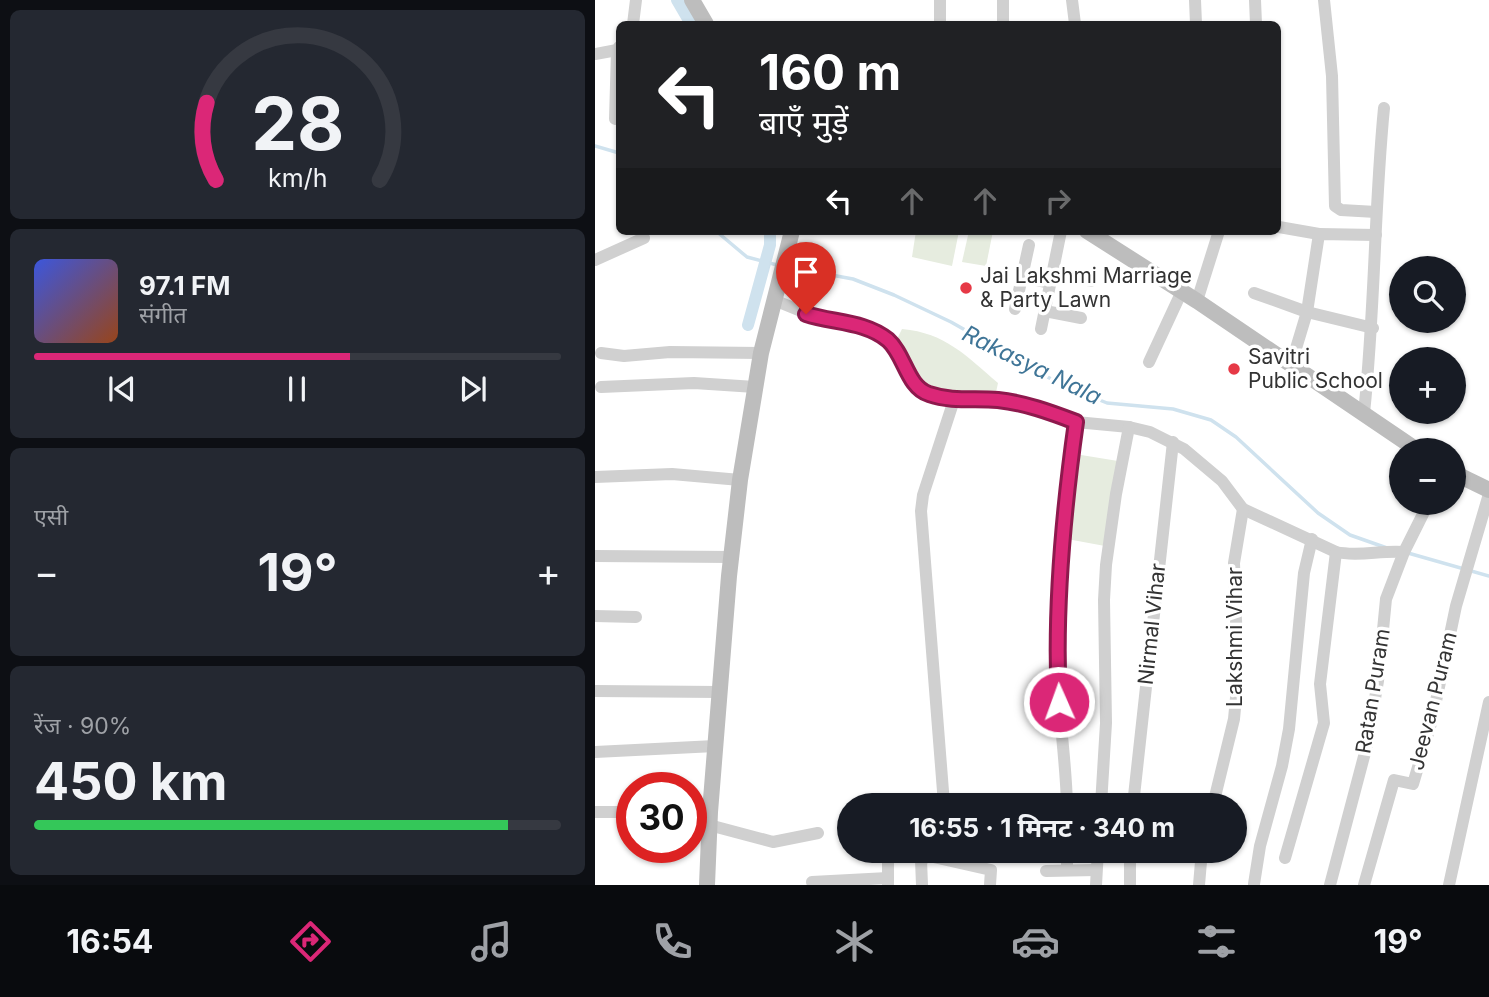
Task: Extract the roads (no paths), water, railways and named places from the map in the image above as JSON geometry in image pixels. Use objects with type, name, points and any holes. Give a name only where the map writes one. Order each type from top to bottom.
[{"type":"street","points":[[633,21],[636,0]]},
{"type":"street","points":[[692,0],[704,21]]},
{"type":"street","points":[[940,0],[940,21]]},
{"type":"street","points":[[1003,0],[1003,21]]},
{"type":"street","points":[[1072,0],[1075,21]]},
{"type":"street","points":[[1195,0],[1196,21]]},
{"type":"street","points":[[1255,0],[1256,21]]},
{"type":"street","points":[[1324,0],[1332,76],[1335,206],[1341,210],[1376,212]]},
{"type":"street","points":[[595,54],[616,49]]},
{"type":"street","points":[[615,119],[616,96]]},
{"type":"street","points":[[1364,413],[1373,328],[1376,212],[1384,108]]},
{"type":"street","points":[[1281,227],[1319,234],[1376,235]]},
{"type":"street","points":[[1290,365],[1307,313],[1319,234]]},
{"type":"street","points":[[707,885],[719,692],[740,480],[761,353],[791,235]]},
{"type":"street","points":[[1041,329],[1060,235]]},
{"type":"street","points":[[1093,235],[1182,291],[1400,438]]},
{"type":"street","points":[[1197,301],[1218,235]]},
{"type":"street","points":[[595,260],[644,238]]},
{"type":"street","points":[[1015,309],[1028,245]]},
{"type":"street","points":[[1023,277],[1091,281]]},
{"type":"street","points":[[1149,362],[1182,291]]},
{"type":"street","points":[[776,293],[818,318],[854,324],[888,340],[919,389],[928,394],[954,400],[1021,403],[1076,422],[1129,426],[1150,432],[1173,442],[1222,481],[1243,509],[1336,552],[1350,555],[1385,550],[1404,552]]},
{"type":"street","points":[[1254,293],[1307,313],[1373,328]]},
{"type":"street","points":[[1045,311],[1081,318]]},
{"type":"street","points":[[601,353],[624,356],[683,352],[761,353]]},
{"type":"street","points":[[601,387],[694,383],[755,387]]},
{"type":"street","points":[[943,793],[921,511],[923,495],[954,400]]},
{"type":"street","points":[[1065,793],[1058,677],[1059,606],[1064,506],[1076,422]]},
{"type":"street","points":[[1102,793],[1106,723],[1106,565],[1129,426]]},
{"type":"street","name":"Nirmal Vihar","points":[[1134,793],[1173,442]]},
{"type":"street","points":[[595,477],[672,474],[740,480]]},
{"type":"street","points":[[1466,480],[1489,492]]},
{"type":"street","name":"Jeevan Puram","points":[[1364,885],[1394,780],[1413,784],[1432,720],[1456,606],[1489,492]]},
{"type":"street","name":"Lakshmi Vihar","points":[[1216,793],[1234,719],[1238,676],[1234,564],[1243,509]]},
{"type":"street","name":"Ratan Puram","points":[[1331,885],[1367,746],[1378,681],[1386,599],[1404,552],[1422,515]]},
{"type":"street","points":[[1254,884],[1260,846],[1289,729],[1304,573],[1312,539]]},
{"type":"street","points":[[1285,858],[1324,723],[1320,684],[1336,552]]},
{"type":"street","points":[[595,556],[731,557]]},
{"type":"street","points":[[595,616],[636,617]]},
{"type":"street","points":[[595,691],[719,692]]},
{"type":"street","points":[[1450,885],[1489,702]]},
{"type":"street","points":[[595,752],[715,746]]},
{"type":"street","points":[[595,812],[616,812]]},
{"type":"street","points":[[709,819],[773,842],[818,833]]},
{"type":"street","points":[[922,885],[921,860],[929,856],[991,870],[990,885]]},
{"type":"street","points":[[812,882],[888,881],[888,863]]},
{"type":"street","points":[[1067,863],[1067,870]]},
{"type":"street","points":[[1096,885],[1097,863]]},
{"type":"street","points":[[1130,863],[1130,885]]},
{"type":"street","points":[[1199,885],[1201,863]]},
{"type":"street","points":[[1046,871],[1096,870]]},
{"type":"waterway","points":[[677,0],[689,21]]},
{"type":"waterway","name":"Rakasya Nala","points":[[595,146],[616,152]]},
{"type":"waterway","name":"Rakasya Nala","points":[[721,235],[747,257],[777,265]]},
{"type":"waterway","points":[[748,325],[770,245],[770,235]]},
{"type":"waterway","name":"Rakasya Nala","points":[[788,267],[853,279],[894,295],[951,322],[1060,384],[1107,403],[1173,409],[1211,420],[1236,437],[1318,513],[1350,535],[1387,548]]},
{"type":"waterway","name":"Rakasya Nala","points":[[1408,553],[1489,576]]},
{"type":"place","name":"Jai Lakshmi Marriage & Party Lawn","points":[[966,288]]},
{"type":"place","name":"Savitri Public School","points":[[1234,369]]}]
